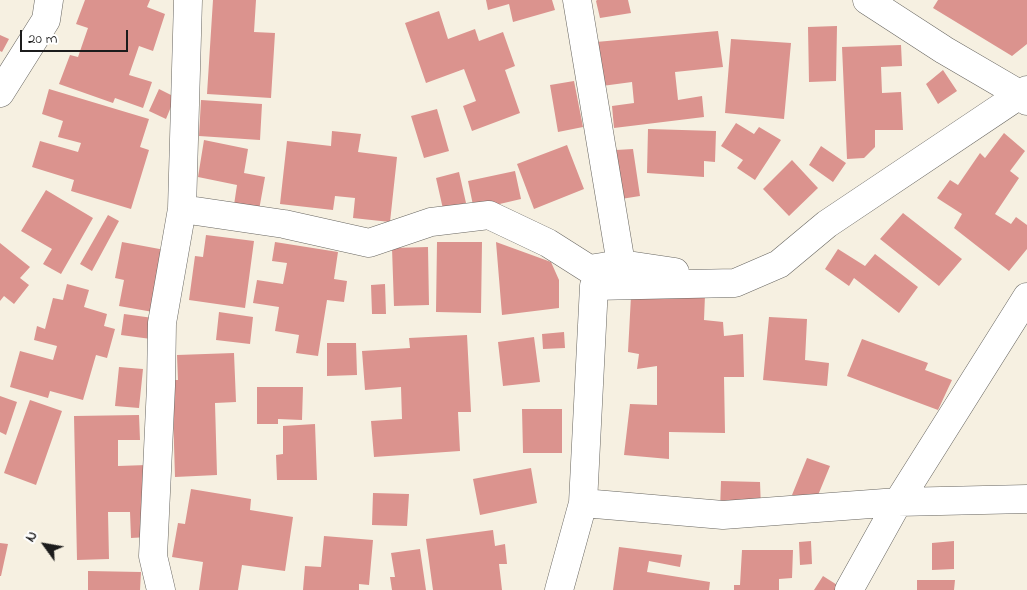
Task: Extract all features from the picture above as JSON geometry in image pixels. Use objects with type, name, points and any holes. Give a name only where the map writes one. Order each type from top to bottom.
[{"type":"street","points":[[0,93],[46,20],[49,0]]},
{"type":"street","points":[[161,590],[153,556],[162,323],[182,209],[188,0]]},
{"type":"street","points":[[577,0],[621,264]]},
{"type":"street","points":[[559,590],[583,503],[594,286],[735,283],[779,264],[827,224],[1025,95],[944,50],[867,0]]},
{"type":"street","points":[[182,209],[284,224],[369,243],[431,222],[489,215],[548,243],[589,269],[621,264],[735,283]]},
{"type":"street","points":[[848,590],[898,502],[1027,297]]},
{"type":"street","points":[[583,503],[723,515],[898,502],[1027,499]]},
{"type":"building","points":[[85,0],[150,0],[147,7],[165,14],[153,51],[139,46],[129,75],[152,82],[143,108],[115,98],[113,103],[59,84],[70,55],[78,57],[88,28],[76,24]]},
{"type":"building","points":[[213,0],[256,0],[254,32],[275,33],[271,98],[207,94]]},
{"type":"building","points":[[486,0],[552,0],[555,10],[513,22],[509,4],[488,10]]},
{"type":"building","points":[[597,0],[628,0],[631,13],[600,18]]},
{"type":"building","points":[[938,0],[1027,0],[1027,44],[1012,56],[933,8]]},
{"type":"building","points":[[439,11],[448,39],[475,29],[479,41],[503,32],[515,66],[505,70],[520,113],[472,131],[463,106],[476,101],[464,69],[426,83],[405,23]]},
{"type":"building","points":[[837,26],[836,81],[809,82],[808,27]]},
{"type":"building","points":[[718,31],[723,67],[675,72],[678,100],[702,96],[704,117],[614,128],[612,106],[634,103],[632,82],[602,86],[596,42]]},
{"type":"building","points":[[0,35],[9,39],[2,52],[0,51]]},
{"type":"building","points":[[731,39],[791,43],[784,119],[725,113]]},
{"type":"building","points":[[901,45],[902,66],[881,67],[882,93],[901,92],[903,130],[875,130],[875,147],[864,158],[847,159],[842,47]]},
{"type":"building","points":[[943,70],[957,91],[938,104],[926,84]]},
{"type":"building","points":[[574,81],[583,127],[558,132],[550,85]]},
{"type":"building","points":[[49,89],[149,119],[140,147],[149,150],[131,209],[71,191],[74,180],[32,167],[40,141],[78,152],[81,143],[58,137],[63,121],[42,114]]},
{"type":"building","points":[[159,89],[175,97],[166,119],[149,111]]},
{"type":"building","points":[[201,100],[262,104],[260,140],[199,136]]},
{"type":"building","points":[[437,109],[449,151],[424,158],[411,116]]},
{"type":"building","points":[[736,123],[754,134],[759,127],[781,140],[755,180],[737,168],[743,160],[721,146]]},
{"type":"building","points":[[648,129],[716,131],[715,162],[704,161],[704,177],[647,173]]},
{"type":"building","points":[[332,131],[361,134],[358,152],[397,157],[390,222],[353,218],[355,198],[335,196],[333,210],[280,204],[287,141],[331,146]]},
{"type":"building","points":[[1004,133],[1025,151],[1010,171],[1019,178],[995,214],[1011,224],[1016,217],[1027,225],[1027,249],[1009,271],[954,228],[962,214],[937,198],[950,180],[958,185],[980,153],[985,158]]},
{"type":"building","points":[[204,140],[248,149],[244,173],[265,177],[259,210],[234,205],[237,185],[198,177]]},
{"type":"building","points":[[567,145],[584,189],[534,209],[517,164]]},
{"type":"building","points":[[821,146],[846,163],[833,182],[809,165]]},
{"type":"building","points":[[633,149],[640,196],[621,199],[616,150]]},
{"type":"building","points":[[792,160],[818,188],[789,216],[763,189]]},
{"type":"building","points":[[515,171],[521,199],[474,210],[468,181]]},
{"type":"building","points":[[459,172],[466,203],[443,209],[436,178]]},
{"type":"building","points":[[46,190],[93,218],[61,274],[43,264],[52,249],[21,231]]},
{"type":"building","points":[[903,213],[962,259],[939,286],[880,239]]},
{"type":"building","points":[[108,215],[119,221],[92,271],[80,264]]},
{"type":"building","points":[[206,235],[254,241],[245,308],[189,300],[195,256],[203,257]]},
{"type":"building","points":[[122,242],[165,250],[153,312],[119,306],[124,280],[115,278]]},
{"type":"building","points":[[275,242],[338,252],[334,279],[347,281],[344,302],[327,300],[318,356],[296,353],[299,335],[275,331],[279,307],[253,303],[257,280],[283,284],[287,263],[272,261]]},
{"type":"building","points":[[437,242],[482,242],[481,313],[436,312]]},
{"type":"building","points":[[496,242],[551,262],[559,280],[559,308],[502,315]]},
{"type":"building","points":[[0,243],[30,267],[20,278],[29,285],[14,304],[4,296],[0,301]]},
{"type":"building","points":[[428,247],[429,305],[394,306],[392,248]]},
{"type":"building","points":[[838,249],[865,266],[875,254],[918,287],[899,313],[854,278],[849,286],[825,269]]},
{"type":"building","points":[[67,284],[89,290],[84,307],[107,314],[104,326],[115,329],[107,358],[96,355],[83,400],[50,391],[48,398],[10,387],[20,351],[53,360],[57,346],[34,340],[37,326],[45,329],[53,298],[63,300]]},
{"type":"building","points":[[385,284],[386,314],[372,314],[371,285]]},
{"type":"building","points":[[705,295],[704,320],[723,322],[724,336],[743,334],[744,377],[724,377],[725,433],[669,432],[669,459],[624,455],[630,404],[657,405],[657,366],[637,369],[639,354],[628,352],[631,296]]},
{"type":"building","points":[[219,312],[253,317],[250,344],[216,340]]},
{"type":"building","points":[[124,314],[153,318],[151,339],[121,335]]},
{"type":"building","points":[[769,317],[807,319],[805,360],[829,363],[827,386],[763,380]]},
{"type":"building","points":[[564,332],[565,348],[543,349],[542,334]]},
{"type":"building","points":[[467,335],[471,412],[458,412],[460,451],[374,457],[371,421],[402,419],[401,387],[365,390],[362,351],[410,348],[409,338]]},
{"type":"building","points":[[534,337],[540,382],[503,386],[498,342]]},
{"type":"building","points":[[862,339],[928,363],[925,370],[952,380],[938,410],[847,376]]},
{"type":"building","points":[[327,343],[356,343],[357,375],[327,376]]},
{"type":"building","points":[[234,353],[236,402],[215,403],[217,475],[175,477],[172,380],[178,380],[177,355]]},
{"type":"building","points":[[119,367],[143,369],[139,408],[115,406]]},
{"type":"building","points":[[257,387],[303,387],[302,420],[278,419],[278,424],[257,424]]},
{"type":"building","points":[[0,396],[17,402],[6,435],[0,432]]},
{"type":"building","points":[[30,400],[62,411],[36,485],[4,473]]},
{"type":"building","points":[[522,409],[562,409],[562,453],[523,453]]},
{"type":"building","points":[[139,415],[140,440],[118,440],[118,466],[147,465],[148,537],[131,538],[130,512],[108,512],[109,559],[77,560],[74,416]]},
{"type":"building","points":[[315,424],[317,480],[277,480],[276,455],[283,454],[283,426]]},
{"type":"building","points":[[807,458],[830,466],[814,505],[792,495]]},
{"type":"building","points":[[531,468],[537,503],[480,515],[473,479]]},
{"type":"building","points":[[721,481],[760,482],[761,509],[720,510]]},
{"type":"building","points":[[191,489],[251,499],[250,510],[293,517],[285,571],[242,565],[238,590],[199,590],[203,562],[172,557],[178,523],[185,524]]},
{"type":"building","points":[[373,493],[409,494],[407,526],[372,525]]},
{"type":"building","points":[[493,530],[495,546],[505,544],[507,564],[499,564],[502,590],[433,590],[426,539]]},
{"type":"building","points":[[324,536],[373,540],[369,585],[359,584],[359,590],[303,590],[305,566],[321,567]]},
{"type":"building","points":[[811,541],[812,564],[800,565],[799,542]]},
{"type":"building","points":[[954,541],[954,569],[932,570],[932,543]]},
{"type":"building","points":[[0,543],[8,544],[1,576],[0,576]]},
{"type":"building","points":[[619,547],[682,555],[680,567],[649,561],[647,572],[710,582],[709,590],[613,590]]},
{"type":"building","points":[[420,549],[426,590],[392,590],[390,577],[395,577],[391,553]]},
{"type":"building","points":[[742,550],[793,550],[792,578],[779,579],[779,590],[734,590],[734,585],[740,585]]},
{"type":"building","points":[[88,571],[141,572],[140,590],[88,590]]},
{"type":"building","points":[[823,576],[842,588],[841,590],[814,590]]},
{"type":"building","points":[[917,580],[955,580],[954,590],[917,590]]}]
